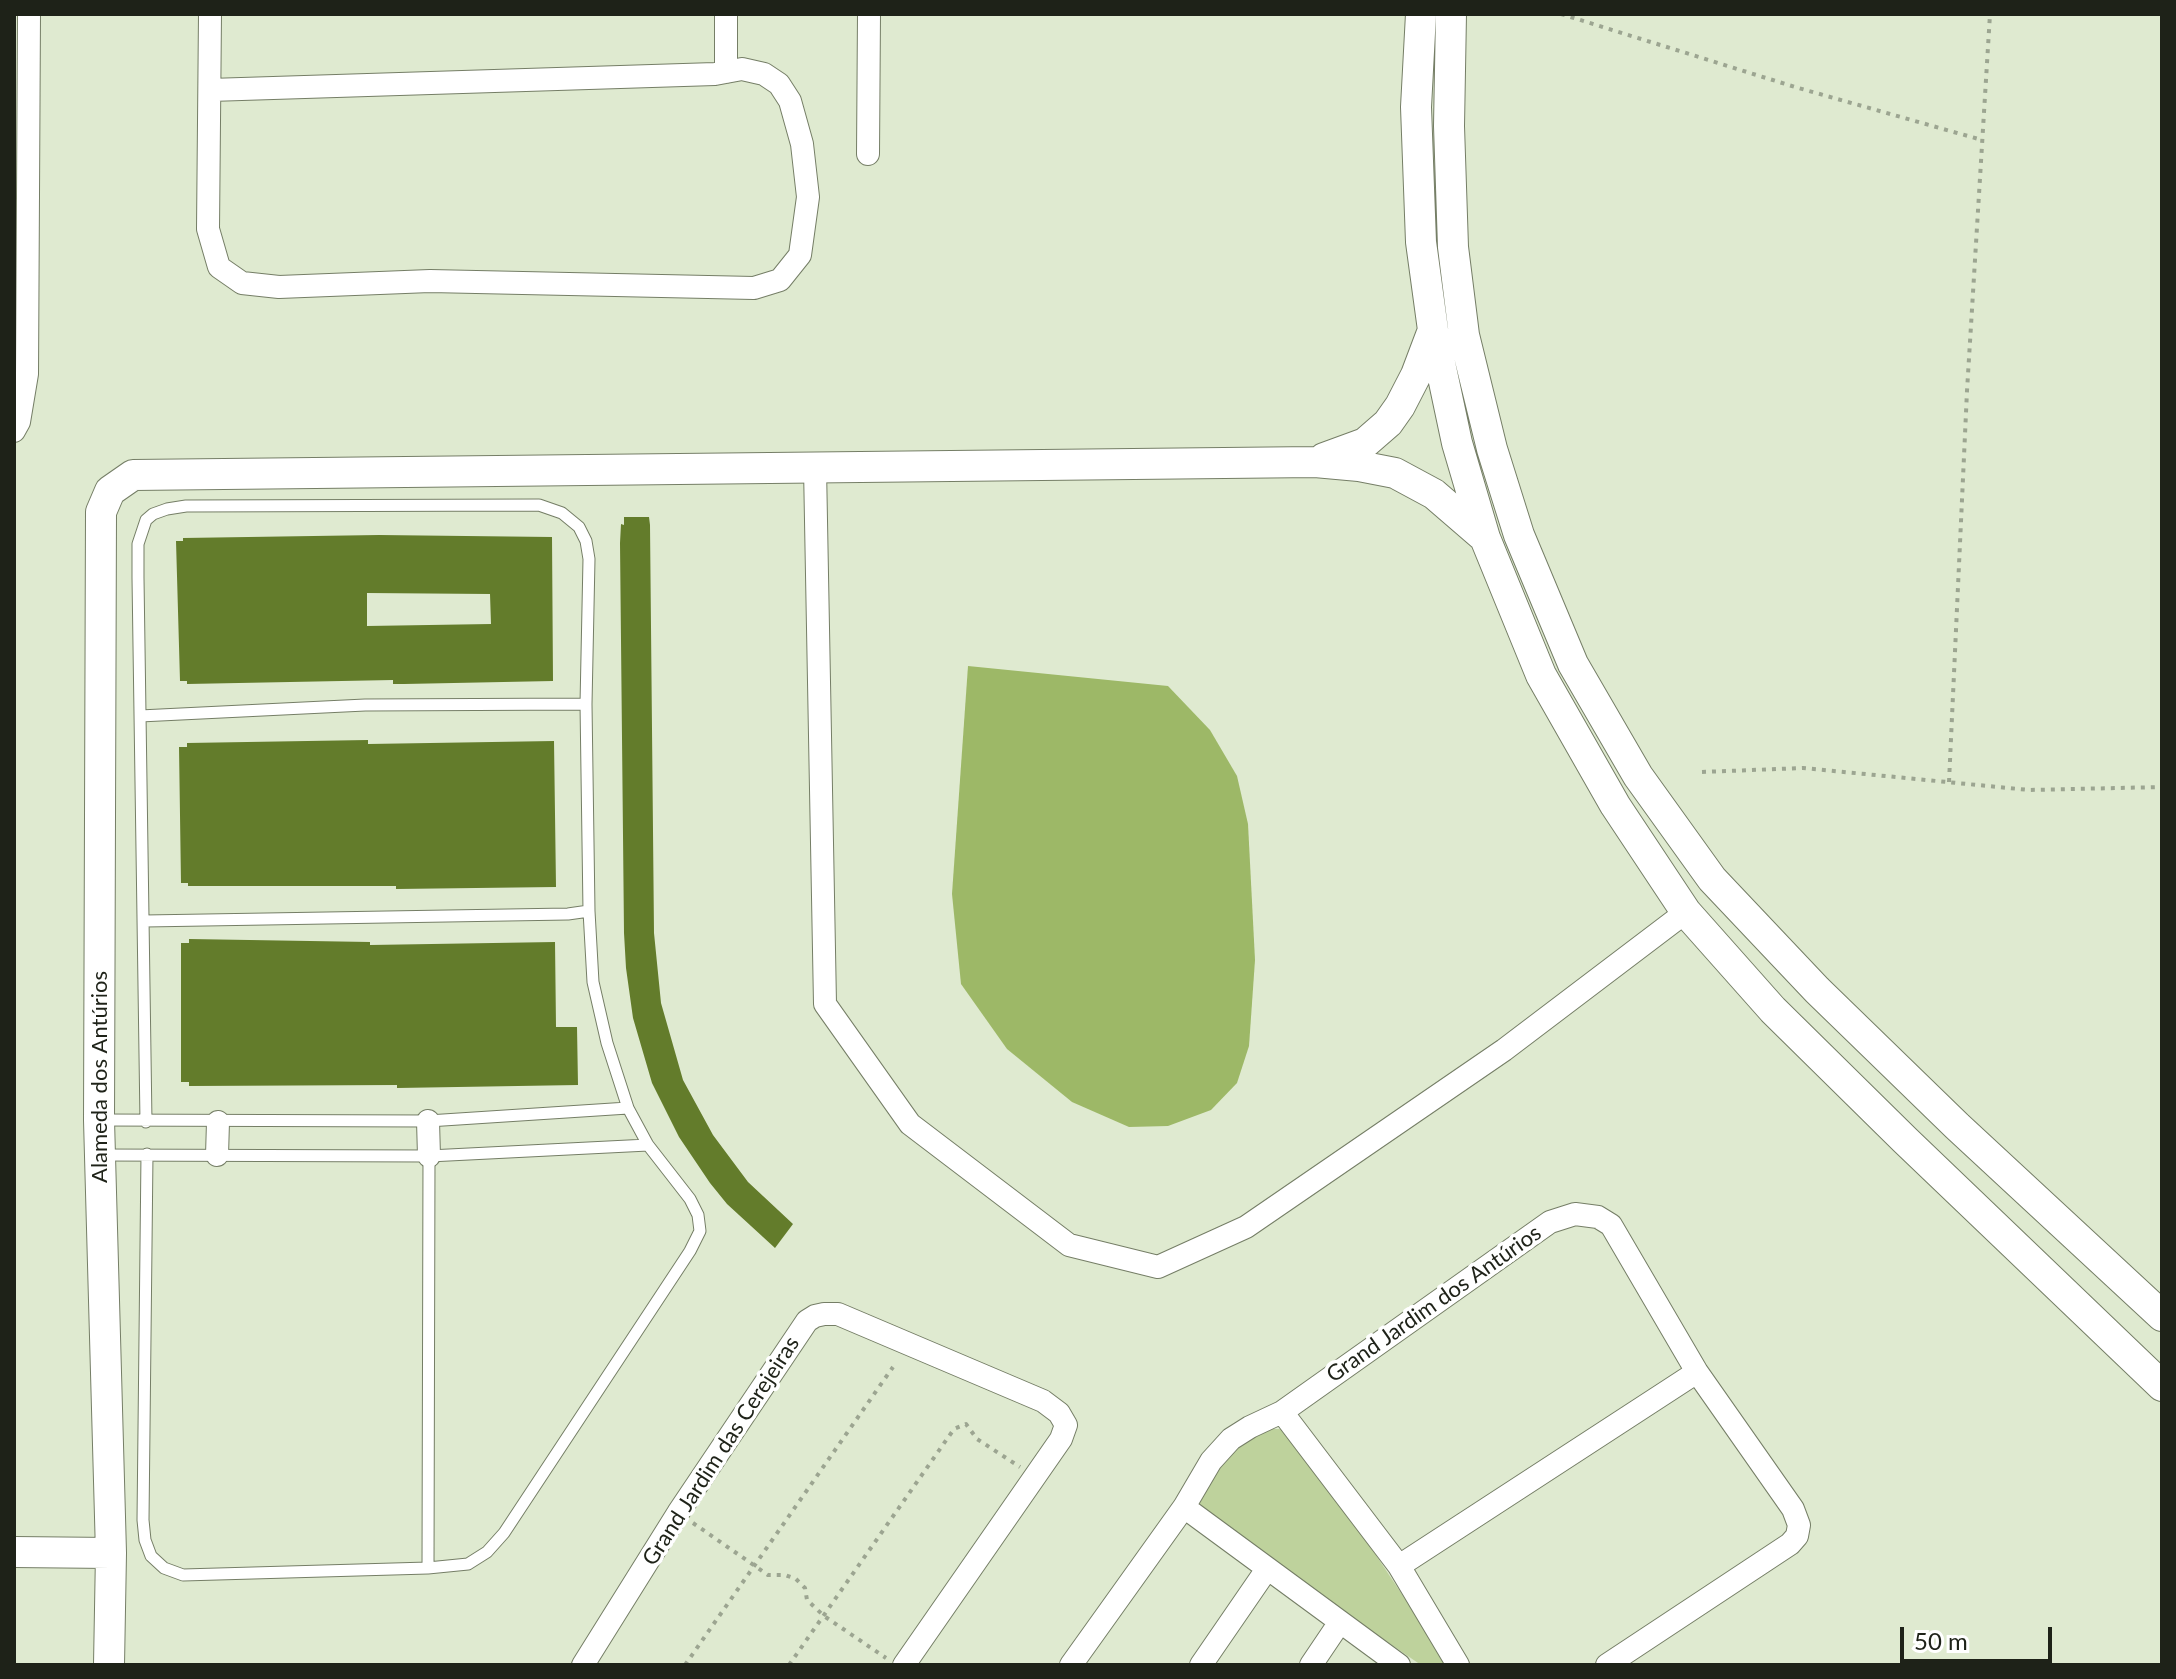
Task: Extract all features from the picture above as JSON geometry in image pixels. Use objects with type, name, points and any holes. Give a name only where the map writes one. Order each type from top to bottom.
[{"type":"main road","points":[[1421,14],[1416,107],[1421,242],[1433,330],[1457,443],[1485,538],[1541,675],[1615,805],[1686,912],[1773,1010],[2162,1386]]},
{"type":"main road","points":[[1451,14],[1449,126],[1453,247],[1464,335],[1492,449],[1519,535],[1573,664],[1638,776],[1712,879],[1817,990],[1946,1116],[2162,1316]]},
{"type":"main road","points":[[1315,462],[1365,443],[1388,423],[1416,375],[1433,330]]},
{"type":"main road","points":[[815,467],[1315,462],[1359,466],[1395,473],[1434,494],[1485,538]]},
{"type":"main road","name":"Alameda dos Antúrios","points":[[109,1665],[111,1553],[99,1120],[101,512],[110,491],[133,475],[815,467]]},
{"type":"main road","points":[[14,1552],[111,1553]]},
{"type":"street","points":[[14,431],[19,422],[27,374],[22,111],[29,14]]},
{"type":"street","points":[[210,14],[208,229],[219,267],[242,283],[279,287],[430,281],[754,288],[780,280],[800,255],[808,197],[802,144],[790,101],[779,84],[764,74],[742,69],[210,90]]},
{"type":"street","points":[[726,14],[726,72]]},
{"type":"street","points":[[868,154],[869,14]]},
{"type":"street","points":[[815,467],[825,1004],[910,1124],[1069,1245],[1158,1267],[1246,1227],[1504,1050],[1686,912]]},
{"type":"street","points":[[428,1121],[429,1156]]},
{"type":"street","points":[[217,1155],[218,1122]]},
{"type":"street","name":"Grand Jardim dos Antúrios","points":[[1071,1665],[1184,1507],[1211,1461],[1231,1439],[1282,1412],[1550,1222],[1575,1214],[1598,1217],[1611,1225],[1697,1372],[1793,1509],[1799,1525],[1797,1536],[1771,1558],[1607,1665]]},
{"type":"street","name":"Grand Jardim das Cerejeiras","points":[[583,1665],[678,1513],[807,1321],[824,1314],[838,1314],[1043,1401],[1059,1413],[1066,1425],[1061,1439],[904,1665]]},
{"type":"street","points":[[1399,1566],[1697,1372]]},
{"type":"street","points":[[1282,1412],[1399,1566],[1458,1665]]},
{"type":"street","points":[[1184,1507],[1399,1665]]},
{"type":"street","points":[[1201,1665],[1267,1569]]},
{"type":"street","points":[[1311,1665],[1340,1622]]},
{"type":"lane","points":[[146,1122],[138,544],[146,520],[153,514],[186,506],[539,505],[562,513],[579,527],[586,541],[589,559],[586,704],[593,982],[607,1043],[628,1108],[648,1145],[690,1199],[698,1215],[700,1231],[690,1251],[504,1533],[487,1552],[468,1564],[428,1568],[183,1575],[164,1568],[151,1556],[143,1520],[147,1154]]},
{"type":"lane","points":[[140,716],[365,705],[586,704]]},
{"type":"lane","points":[[145,921],[553,915],[589,911]]},
{"type":"lane","points":[[99,1120],[428,1121],[628,1108]]},
{"type":"lane","points":[[99,1155],[429,1156],[648,1145]]},
{"type":"lane","points":[[428,1568],[429,1156]]},
{"type":"path","points":[[1561,14],[1795,87],[1982,140]]},
{"type":"path","points":[[1949,782],[1967,391],[1990,14]]},
{"type":"path","points":[[1702,772],[1803,768],[2029,790],[2162,787]]},
{"type":"path","points":[[685,1665],[893,1367]]},
{"type":"path","points":[[789,1665],[954,1429],[966,1424],[977,1439],[1017,1466],[1038,1472]]},
{"type":"path","points":[[678,1513],[768,1575],[785,1575],[796,1579],[805,1588],[807,1600],[824,1616],[896,1665]]},
{"type":"shaded area","points":[[968,666],[1168,686],[1210,730],[1237,776],[1248,824],[1255,960],[1249,1046],[1237,1083],[1211,1110],[1168,1126],[1129,1127],[1072,1102],[1007,1049],[961,984],[952,894]]},
{"type":"shaded area","points":[[1265,1429],[1283,1429],[1298,1438],[1449,1665],[1421,1665],[1208,1519],[1199,1503],[1231,1446]]},
{"type":"building","points":[[624,517],[649,517],[650,525],[654,933],[661,1003],[683,1080],[713,1135],[748,1182],[793,1224],[775,1248],[727,1204],[679,1137],[652,1083],[633,1018],[624,933],[620,543]]},
{"type":"building","points":[[379,535],[552,537],[553,681],[187,684],[187,681],[180,681],[176,541],[183,541],[183,538]],"holes":[[[367,593],[490,594],[491,624],[367,626]]]},
{"type":"building","points":[[368,740],[368,744],[554,741],[556,887],[396,889],[396,886],[188,886],[188,883],[181,883],[179,747],[187,747],[187,743]]},
{"type":"building","points":[[189,939],[370,942],[370,945],[555,942],[556,1027],[577,1027],[578,1085],[397,1088],[397,1085],[189,1086],[189,1082],[181,1082],[181,943],[189,943]]}]
